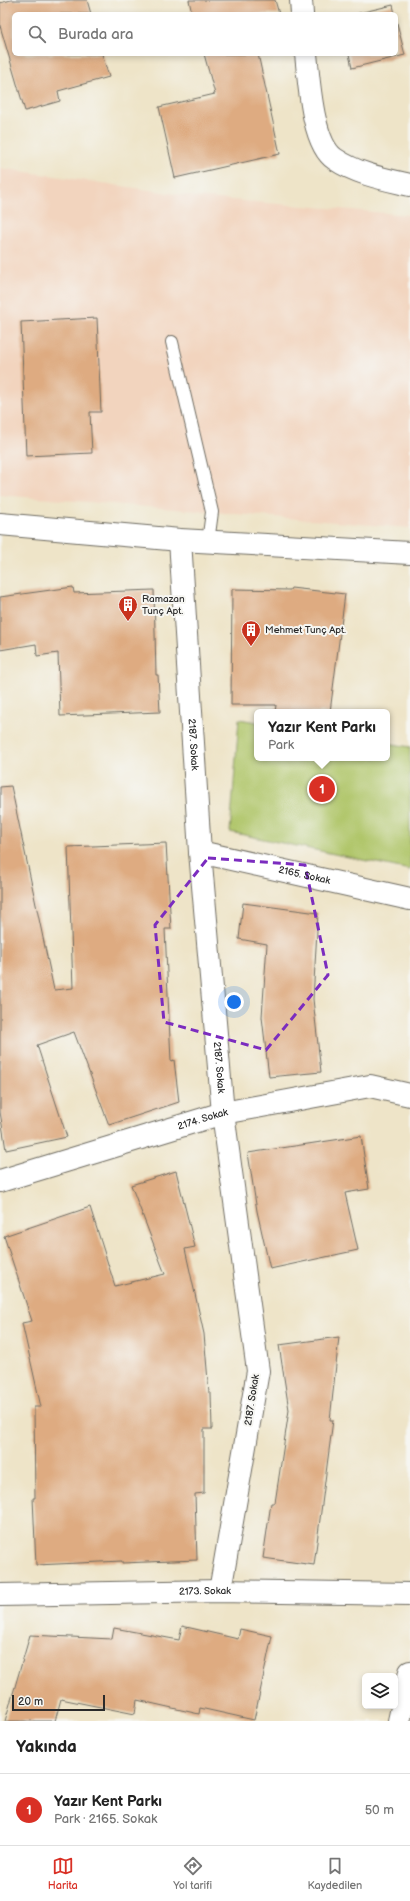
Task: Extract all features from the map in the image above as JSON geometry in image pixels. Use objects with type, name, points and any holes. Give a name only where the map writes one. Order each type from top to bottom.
[{"type":"street","points":[[301,0],[302,12]]},
{"type":"street","points":[[306,56],[310,91],[319,139],[333,158],[367,175],[410,185]]},
{"type":"street","points":[[0,524],[208,542],[410,553]]},
{"type":"street","name":"2187. Sokak","points":[[180,540],[200,852],[223,1113],[258,1371],[220,1590]]},
{"type":"street","name":"2165. Sokak","points":[[200,852],[410,900]]},
{"type":"street","name":"2174. Sokak","points":[[0,1181],[223,1113],[370,1086],[410,1095]]},
{"type":"street","name":"2173. Sokak","points":[[0,1595],[220,1590],[410,1594]]},
{"type":"street","points":[[399,1721],[410,1672]]},
{"type":"lane","points":[[172,342],[212,512],[208,542]]},
{"type":"highlighted area","points":[[208,858],[305,865],[328,975],[266,1050],[164,1022],[155,925]]},
{"type":"shaded area","points":[[0,168],[196,197],[410,215],[410,528],[0,495]]},
{"type":"green space","points":[[239,719],[254,722],[254,761],[390,761],[390,744],[410,747],[410,870],[230,832]]},
{"type":"building","points":[[11,0],[87,0],[90,12],[12,12],[12,56],[103,56],[109,77],[58,91],[60,101],[25,111],[0,26],[0,3]]},
{"type":"building","points":[[189,0],[275,0],[278,12],[192,12]]},
{"type":"building","points":[[393,5],[395,12],[363,12]]},
{"type":"building","points":[[398,27],[405,55],[352,68],[349,56],[398,56]]},
{"type":"building","points":[[205,56],[258,56],[280,154],[175,178],[159,107],[215,94]]},
{"type":"building","points":[[97,318],[101,412],[90,412],[92,453],[26,456],[21,322]]},
{"type":"building","points":[[73,587],[74,593],[154,590],[156,675],[158,675],[160,712],[60,716],[58,653],[37,656],[36,644],[0,650],[0,597]]},
{"type":"building","points":[[291,588],[345,594],[330,709],[275,709],[276,705],[231,705],[232,589],[290,590]]},
{"type":"building","points":[[11,786],[54,990],[73,988],[68,847],[166,843],[171,929],[165,929],[171,1061],[174,1060],[179,1102],[109,1125],[74,1032],[37,1045],[67,1137],[6,1150],[0,1112],[0,787]]},
{"type":"building","points":[[243,903],[318,913],[313,999],[321,1072],[269,1077],[262,1017],[267,944],[239,939]]},
{"type":"building","points":[[361,1136],[369,1189],[345,1193],[358,1250],[270,1269],[257,1211],[248,1153]]},
{"type":"building","points":[[176,1171],[195,1247],[185,1249],[204,1334],[209,1393],[211,1393],[212,1429],[204,1429],[204,1493],[195,1494],[197,1560],[122,1563],[122,1561],[36,1565],[33,1498],[35,1498],[34,1407],[41,1407],[22,1323],[32,1321],[4,1236],[90,1207],[115,1286],[165,1274],[131,1185]]},
{"type":"building","points":[[339,1337],[330,1420],[333,1420],[314,1565],[263,1558],[271,1503],[275,1503],[289,1410],[279,1345]]},
{"type":"building","points":[[182,1626],[238,1639],[240,1629],[272,1636],[254,1720],[200,1708],[199,1714],[137,1700],[135,1714],[61,1699],[55,1721],[5,1721],[30,1635],[112,1639],[114,1628],[179,1640]]},
{"type":"place","name":"Ramazan Tunç Apt.","points":[[128,622]]},
{"type":"place","name":"Mehmet Tunç Apt.","points":[[251,647]]},
{"type":"place","name":"Yazır Kent Parkı","points":[[322,789]]}]
